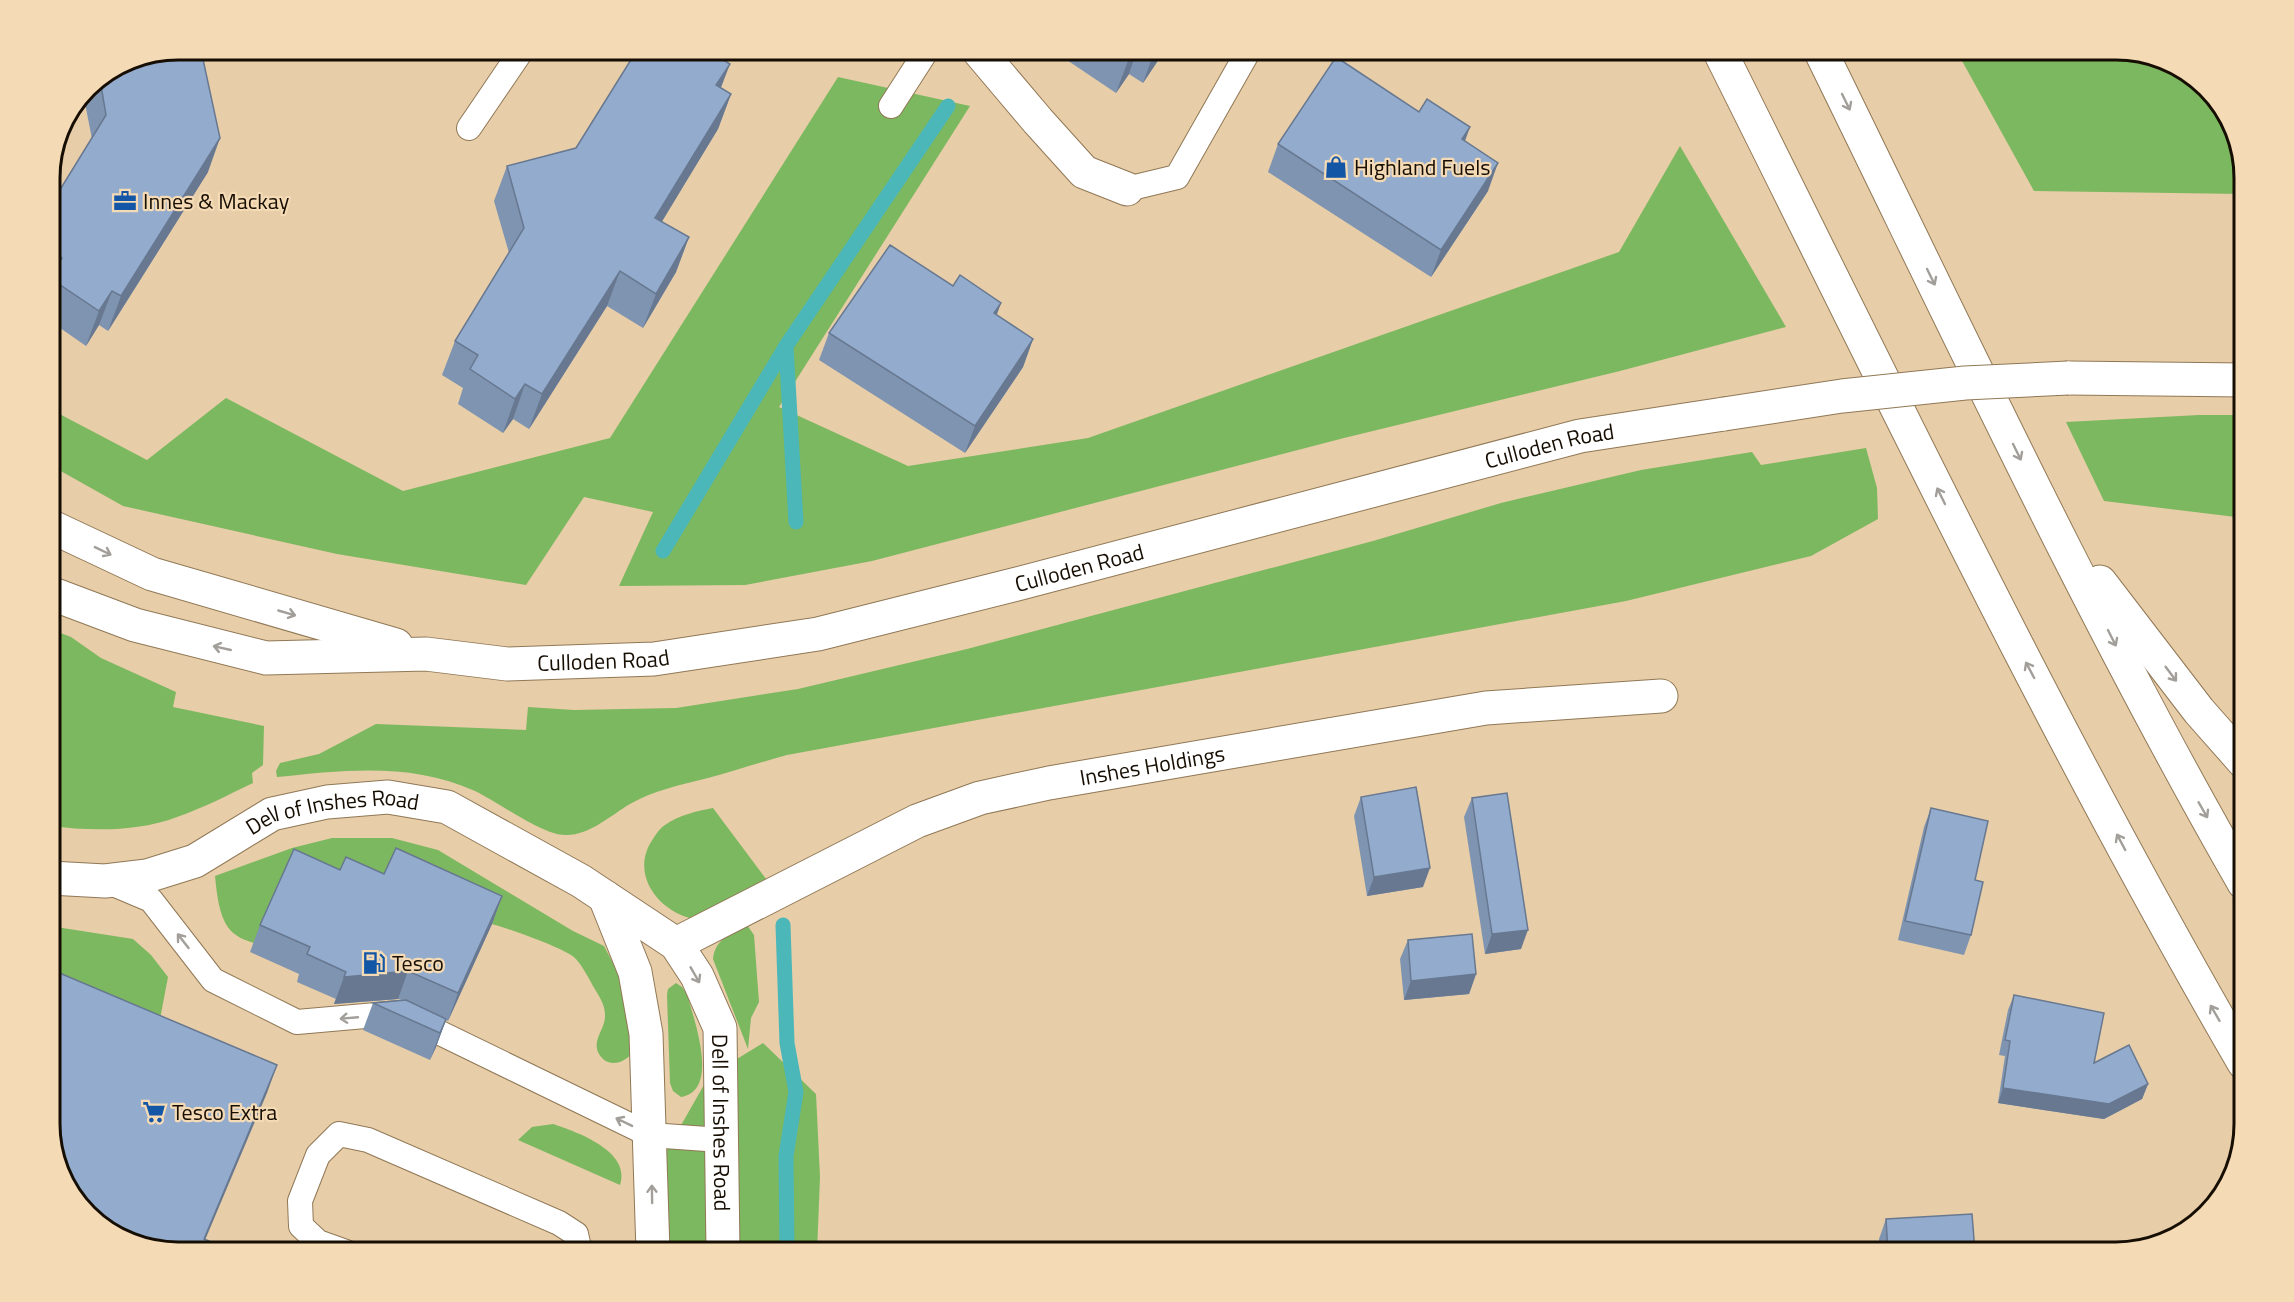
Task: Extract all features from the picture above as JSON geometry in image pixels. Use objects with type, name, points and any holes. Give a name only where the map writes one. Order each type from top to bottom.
[{"type":"main road","points":[[987,60],[1084,172],[1127,189]]},
{"type":"main road","points":[[1724,60],[1997,608],[2174,943],[2234,1046]]},
{"type":"main road","points":[[1825,60],[2046,511],[2186,780],[2234,865]]},
{"type":"main road","name":"Culloden Road","points":[[60,597],[135,625],[266,658],[426,654],[507,664],[654,659],[818,634],[1580,436],[1865,394],[1965,383],[2068,378],[2234,380]]},
{"type":"main road","points":[[2046,511],[2199,711],[2234,751]]},
{"type":"main road","name":"Culloden Road","points":[[60,531],[152,574],[426,654]]},
{"type":"main road","name":"Inshes Holdings","points":[[676,944],[917,821],[980,798],[1061,781],[1486,708],[1661,696]]},
{"type":"main road","name":"Dell of Inshes Road","points":[[60,878],[105,880],[147,876],[195,861],[272,814],[327,802],[388,797],[447,807],[581,880],[676,944],[697,976],[720,1028],[723,1242]]},
{"type":"main road","points":[[605,897],[635,972],[646,1034],[653,1242]]},
{"type":"lane","points":[[469,128],[515,60]]},
{"type":"lane","points":[[891,105],[920,60]]},
{"type":"lane","points":[[1127,189],[1177,177],[1243,60]]},
{"type":"lane","points":[[105,880],[151,900],[213,980],[297,1022],[399,1013],[650,1135],[721,1140]]},
{"type":"lane","points":[[318,1242],[301,1226],[300,1201],[318,1155],[339,1134],[368,1140],[559,1223],[576,1234],[578,1242]]},
{"type":"green space","points":[[1962,60],[2116,60],[2146,64],[2161,69],[2188,84],[2210,106],[2225,133],[2234,170],[2234,194],[2034,191]]},
{"type":"green space","points":[[838,77],[970,106],[779,407],[908,466],[1088,438],[1619,252],[1680,146],[1786,327],[1620,371],[1344,438],[872,561],[745,585],[619,586],[653,512],[584,497],[526,585],[337,554],[123,506],[60,471],[60,414],[147,460],[226,398],[403,491],[610,438]]},
{"type":"green space","points":[[2234,415],[2234,517],[2104,501],[2066,422]]},
{"type":"green space","points":[[1866,448],[1877,488],[1878,519],[1811,556],[1626,601],[787,755],[649,795],[630,804],[591,829],[574,834],[555,834],[544,830],[475,791],[427,776],[402,772],[352,771],[277,777],[276,771],[280,763],[319,754],[376,724],[526,730],[528,707],[574,710],[676,708],[798,689],[967,649],[1373,541],[1501,503],[1641,470],[1752,452],[1761,465]]},
{"type":"green space","points":[[60,633],[71,637],[101,658],[176,692],[173,707],[264,726],[263,765],[252,773],[253,783],[162,822],[130,828],[60,827]]},
{"type":"green space","points":[[713,808],[772,887],[694,919],[669,908],[651,889],[644,865],[646,852],[655,835],[665,825],[682,816]]},
{"type":"green space","points":[[332,838],[392,838],[438,850],[573,931],[604,946],[625,986],[633,1052],[626,1059],[616,1063],[607,1062],[599,1054],[597,1044],[605,1020],[604,1007],[576,959],[550,945],[500,926],[492,924],[254,943],[240,938],[230,930],[222,916],[215,876],[292,848]]},
{"type":"green space","points":[[747,925],[754,935],[759,1002],[751,1018],[748,1049],[713,959],[720,942]]},
{"type":"green space","points":[[60,928],[133,939],[151,955],[168,977],[159,1024],[60,1003]]},
{"type":"green space","points":[[676,983],[687,994],[698,1035],[702,1068],[700,1082],[693,1092],[681,1097],[673,1091],[670,1083],[667,995],[668,989]]},
{"type":"green space","points":[[763,1043],[816,1094],[820,1177],[817,1242],[667,1242],[667,1150],[709,1076]]},
{"type":"green space","points":[[553,1124],[588,1138],[610,1153],[618,1162],[621,1173],[620,1185],[518,1140],[532,1127]]},
{"type":"building","points":[[203,60],[220,138],[121,296],[112,291],[99,311],[60,285],[62,258],[60,257],[60,190],[106,115],[102,88],[126,72],[155,62]]},
{"type":"building","points":[[631,60],[723,60],[730,64],[716,85],[731,94],[655,218],[689,237],[656,294],[620,271],[542,394],[525,384],[515,399],[470,369],[478,355],[455,341],[524,228],[507,166],[576,148]]},
{"type":"building","points":[[1334,60],[1341,60],[1419,112],[1427,99],[1470,127],[1462,139],[1498,163],[1441,250],[1278,144]]},
{"type":"building","points":[[890,245],[953,286],[960,275],[1001,303],[994,313],[1033,339],[975,426],[829,333]]},
{"type":"building","points":[[1416,787],[1430,868],[1374,877],[1361,797]]},
{"type":"building","points":[[1507,793],[1528,930],[1492,934],[1472,798]]},
{"type":"building","points":[[1931,808],[1988,821],[1975,880],[1983,882],[1971,935],[1905,921]]},
{"type":"building","name":"Tesco","points":[[396,848],[502,896],[458,993],[408,971],[344,977],[346,972],[307,954],[310,947],[260,925],[294,849],[340,870],[346,857],[384,874]]},
{"type":"building","points":[[1472,934],[1476,974],[1411,981],[1408,940]]},
{"type":"building","name":"Tesco Extra","points":[[60,973],[277,1065],[204,1239],[211,1242],[163,1241],[133,1233],[106,1218],[84,1196],[76,1183],[64,1154],[60,1132]]},
{"type":"building","points":[[2014,995],[2104,1013],[2094,1063],[2129,1045],[2148,1084],[2109,1104],[2003,1088],[2010,1041],[2005,1040]]},
{"type":"building","points":[[406,1000],[446,1019],[440,1033],[373,1003]]},
{"type":"building","points":[[1972,1214],[1974,1242],[1887,1242],[1886,1219]]},
{"type":"waterway","points":[[796,522],[786,346],[948,106]]},
{"type":"waterway","points":[[663,551],[786,346]]},
{"type":"waterway","points":[[783,925],[787,1043],[796,1092],[786,1156],[787,1242]]},
{"type":"place","name":"Highland Fuels","points":[[1336,167]]},
{"type":"place","name":"Innes & Mackay","points":[[125,201]]},
{"type":"place","name":"Tesco","points":[[374,963]]},
{"type":"place","name":"Tesco Extra","points":[[154,1112]]}]
